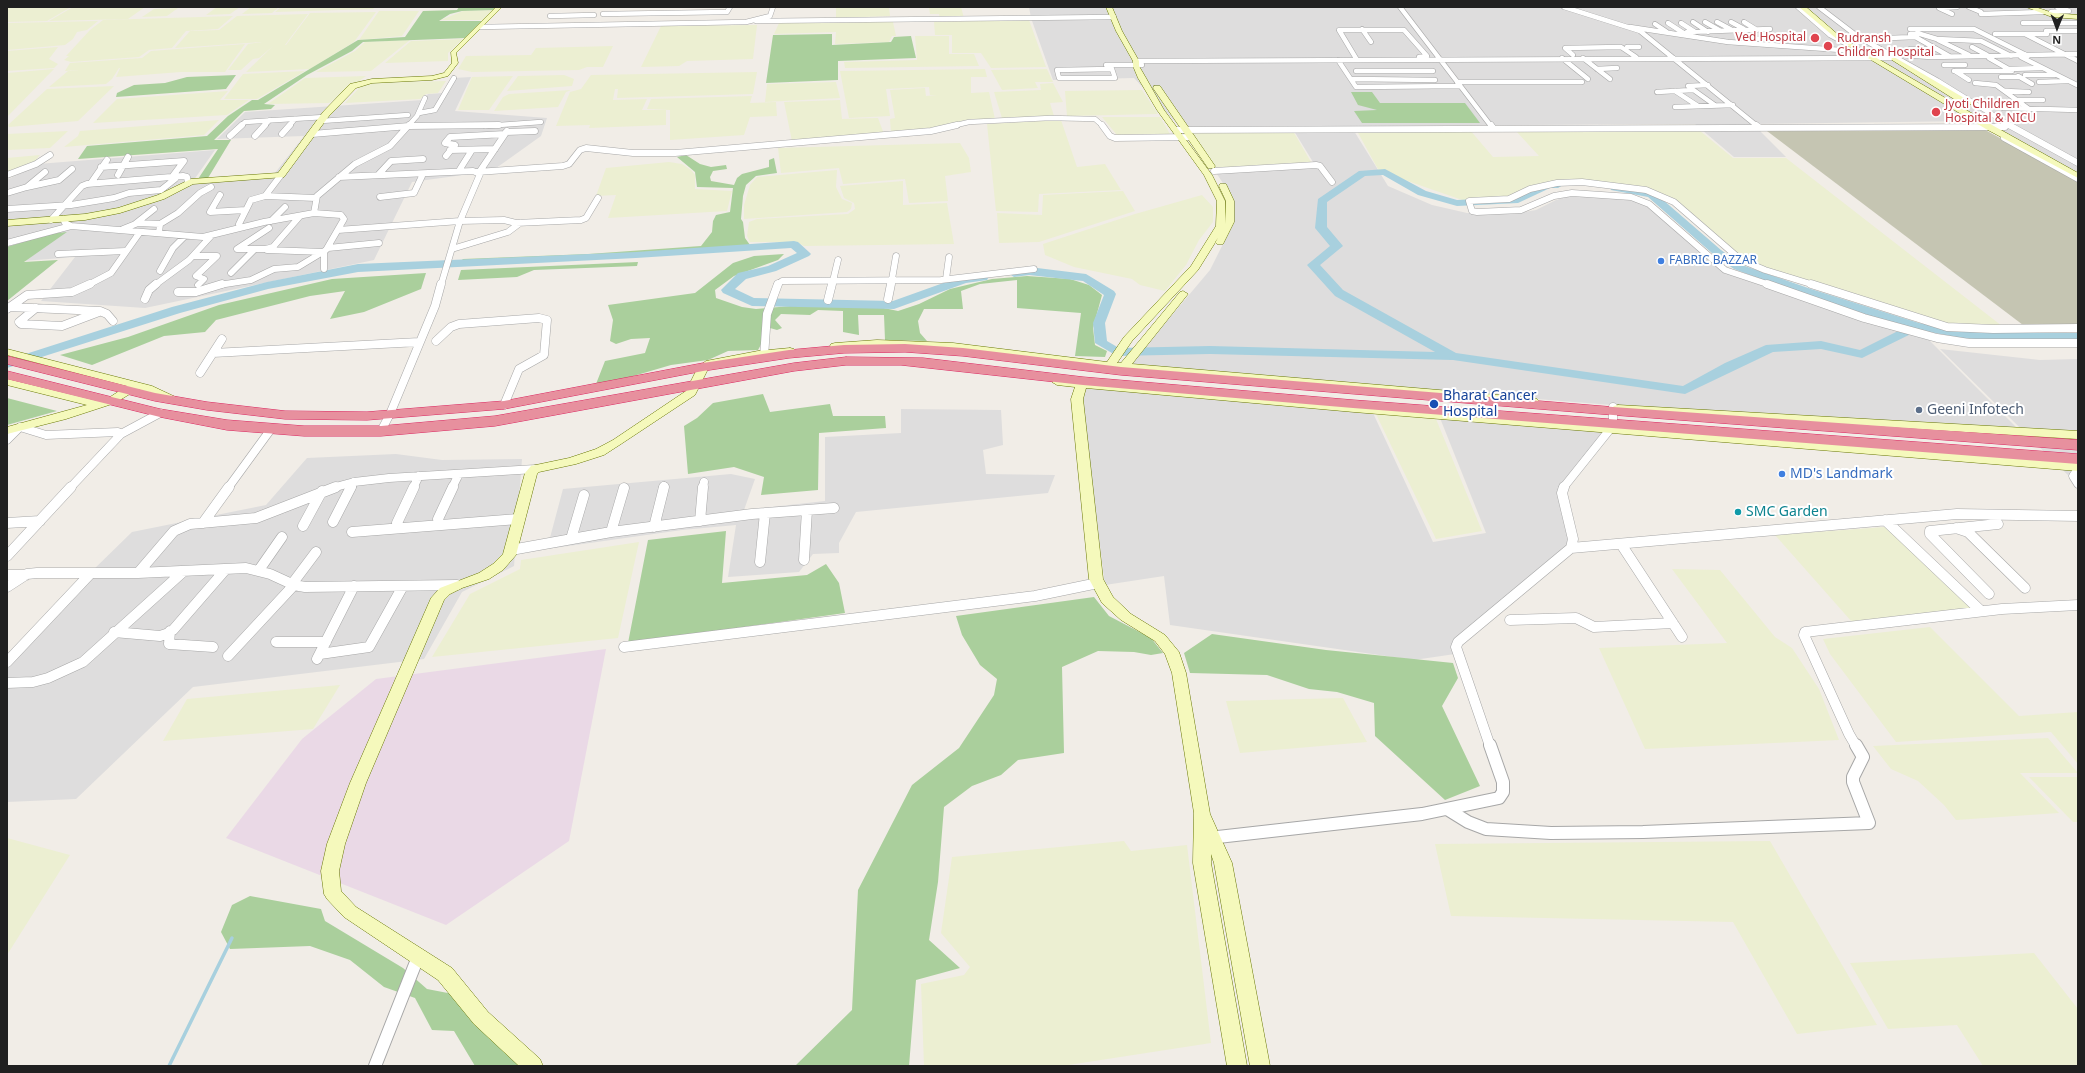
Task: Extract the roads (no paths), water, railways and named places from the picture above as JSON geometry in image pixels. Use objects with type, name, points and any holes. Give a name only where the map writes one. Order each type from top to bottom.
[{"type":"highway","points":[[8,355],[180,402],[240,411],[285,415],[390,414],[504,405],[764,355],[844,349],[905,348],[1117,366],[1612,418],[1758,436],[2078,459]]},
{"type":"highway","points":[[11,378],[105,403],[227,425],[271,429],[381,430],[495,421],[794,367],[846,361],[901,360],[1082,383],[1612,418],[1734,417],[2078,445]]},
{"type":"highway","points":[[574,392],[577,407]]},
{"type":"highway","points":[[1758,436],[1780,443]]},
{"type":"highway","points":[[1911,448],[1927,455]]},
{"type":"street","points":[[265,196],[323,119],[353,86],[361,83],[432,78],[446,75],[455,63],[453,53],[499,7]]},
{"type":"street","points":[[550,16],[599,13],[650,7]]},
{"type":"street","points":[[675,7],[699,7]]},
{"type":"street","points":[[627,10],[652,13],[728,12],[730,7]]},
{"type":"street","points":[[756,21],[770,16],[773,7]]},
{"type":"street","points":[[1109,7],[1119,31],[1214,171],[1225,201],[1230,222],[1229,228],[1203,270],[1143,341],[1117,366]]},
{"type":"street","points":[[1116,7],[1124,31],[1139,61],[1142,78],[1225,201],[1220,226],[1195,268],[1182,284],[1128,339],[1117,366]]},
{"type":"street","points":[[1400,7],[1492,127]]},
{"type":"street","points":[[1564,7],[1640,31],[1758,126]]},
{"type":"street","points":[[1798,7],[1830,35],[1869,55]]},
{"type":"street","points":[[1802,7],[1840,39],[1869,55],[1985,126],[2078,176]]},
{"type":"street","points":[[1814,7],[1849,34],[2078,163]]},
{"type":"street","points":[[1819,7],[1853,34],[2003,125],[2078,166]]},
{"type":"street","points":[[1969,7],[1981,13],[1994,14],[2030,10]]},
{"type":"street","points":[[1978,7],[1994,14]]},
{"type":"street","points":[[1988,7],[2004,13]]},
{"type":"street","points":[[2016,7],[2078,16]]},
{"type":"street","points":[[2036,7],[2051,12],[2078,16]]},
{"type":"street","points":[[2057,7],[2072,10]]},
{"type":"street","points":[[1952,14],[1938,8],[1955,8]]},
{"type":"street","points":[[620,23],[627,10]]},
{"type":"street","points":[[2051,12],[2069,11],[2066,10]]},
{"type":"street","points":[[701,22],[707,12]]},
{"type":"street","points":[[589,25],[599,13]]},
{"type":"street","points":[[645,23],[652,13]]},
{"type":"street","points":[[674,22],[680,13]]},
{"type":"street","points":[[548,22],[562,22],[568,15]]},
{"type":"street","points":[[480,27],[756,21],[1114,17]]},
{"type":"street","points":[[1693,22],[1722,41],[1734,39],[1781,38]]},
{"type":"street","points":[[1705,22],[1734,39]]},
{"type":"street","points":[[1718,22],[1746,39]]},
{"type":"street","points":[[1731,22],[1759,38]]},
{"type":"street","points":[[1744,22],[1772,38]]},
{"type":"street","points":[[1668,23],[1690,36]]},
{"type":"street","points":[[1681,23],[1706,39]]},
{"type":"street","points":[[1759,23],[1770,29],[1791,47]]},
{"type":"street","points":[[2023,23],[2078,23]]},
{"type":"street","points":[[1644,24],[1653,31]]},
{"type":"street","points":[[1655,24],[1666,32],[1706,39],[1869,55],[1931,57],[2011,56],[2030,59]]},
{"type":"street","points":[[1630,27],[1666,32],[1770,29]]},
{"type":"street","points":[[1950,57],[1924,43],[1907,28],[1970,28],[1980,36],[1977,40]]},
{"type":"street","points":[[1362,30],[1371,42]]},
{"type":"street","points":[[1139,61],[1338,60],[1427,56],[1404,30],[1338,31],[1356,58]]},
{"type":"street","points":[[1889,38],[1976,32],[2025,34],[2078,31]]},
{"type":"street","points":[[1976,32],[1984,33],[2056,75],[2075,82]]},
{"type":"street","points":[[2025,34],[2078,61]]},
{"type":"street","points":[[1917,36],[1937,39],[1977,40],[2011,56]]},
{"type":"street","points":[[1937,39],[1967,55],[1988,56]]},
{"type":"street","points":[[2015,40],[2037,40]]},
{"type":"street","points":[[1582,43],[1600,57]]},
{"type":"street","points":[[1900,43],[1924,43]]},
{"type":"street","points":[[1572,55],[1563,46],[1588,48],[1623,46],[1639,47]]},
{"type":"street","points":[[1623,46],[1636,57]]},
{"type":"street","points":[[1623,46],[1620,49],[1629,57]]},
{"type":"street","points":[[1972,47],[2032,84]]},
{"type":"street","points":[[1910,49],[1935,49]]},
{"type":"street","points":[[1422,50],[1432,50]]},
{"type":"street","points":[[1961,52],[2004,52]]},
{"type":"street","points":[[2017,62],[2030,59],[2078,54]]},
{"type":"street","points":[[1083,69],[1112,69],[1115,78],[1059,78],[1057,70],[1083,69],[1083,67],[1086,66],[1139,61],[1356,58],[1889,56]]},
{"type":"street","points":[[1356,58],[1674,57]]},
{"type":"street","points":[[1931,57],[1969,80]]},
{"type":"street","points":[[1562,58],[1588,79]]},
{"type":"street","points":[[1583,58],[1610,79]]},
{"type":"street","points":[[1392,59],[1400,71]]},
{"type":"street","points":[[1399,59],[1421,80],[1426,87]]},
{"type":"street","points":[[1338,60],[1356,87],[1426,87],[1459,84],[1582,82]]},
{"type":"street","points":[[1997,62],[2010,62]]},
{"type":"street","points":[[1944,65],[2002,65]]},
{"type":"street","points":[[1591,70],[1617,68]]},
{"type":"street","points":[[1954,71],[2044,68]]},
{"type":"street","points":[[1570,70],[1584,70]]},
{"type":"street","points":[[1356,71],[1433,71]]},
{"type":"street","points":[[2025,75],[2056,75]]},
{"type":"street","points":[[1963,76],[2020,77]]},
{"type":"street","points":[[419,113],[435,110],[454,78]]},
{"type":"street","points":[[1351,79],[1435,80]]},
{"type":"street","points":[[2039,82],[2075,82]]},
{"type":"street","points":[[2057,85],[2075,82]]},
{"type":"street","points":[[1975,83],[1994,84],[2029,109]]},
{"type":"street","points":[[1708,85],[1688,86],[1716,106]]},
{"type":"street","points":[[1657,92],[1693,90]]},
{"type":"street","points":[[1675,91],[1698,106]]},
{"type":"street","points":[[2005,91],[2029,92]]},
{"type":"street","points":[[314,213],[316,198],[339,177],[360,161],[387,148],[409,126],[419,113],[425,98]]},
{"type":"street","points":[[2017,100],[2043,100]]},
{"type":"street","points":[[2078,104],[2075,104],[2078,107]]},
{"type":"street","points":[[1675,106],[1733,105]]},
{"type":"street","points":[[2003,108],[2078,110]]},
{"type":"street","points":[[230,136],[243,122],[408,115]]},
{"type":"street","points":[[339,177],[378,178],[422,176],[563,166],[569,164],[580,150],[586,148],[633,153],[675,153],[931,131],[970,122],[1050,118],[1095,119],[1099,121],[1110,136],[1116,138],[1177,132],[1492,127]]},
{"type":"street","points":[[282,134],[295,119]]},
{"type":"street","points":[[255,136],[270,120]]},
{"type":"street","points":[[316,128],[402,121]]},
{"type":"street","points":[[312,134],[409,126],[541,122]]},
{"type":"street","points":[[381,430],[390,414],[435,306],[460,222],[480,174],[479,171],[495,149],[510,124]]},
{"type":"street","points":[[1177,132],[1199,130],[1492,127],[2003,125]]},
{"type":"street","points":[[446,156],[455,145],[446,143],[449,137],[535,131]]},
{"type":"street","points":[[460,169],[477,136]]},
{"type":"street","points":[[450,150],[471,147],[495,149]]},
{"type":"street","points":[[7,175],[36,164],[50,155]]},
{"type":"street","points":[[118,175],[128,157]]},
{"type":"street","points":[[91,183],[107,160]]},
{"type":"street","points":[[378,178],[391,161],[423,160]]},
{"type":"street","points":[[7,210],[68,204],[114,198],[129,193],[161,190],[174,178],[184,161],[101,167]]},
{"type":"street","points":[[1214,171],[1316,165],[1320,166],[1332,182]]},
{"type":"street","points":[[7,193],[59,180],[72,169]]},
{"type":"street","points":[[27,188],[45,172]]},
{"type":"street","points":[[2071,172],[2078,179]]},
{"type":"street","points":[[7,223],[104,214],[133,207],[161,197],[188,183],[281,175]]},
{"type":"street","points":[[380,197],[414,194],[422,176]]},
{"type":"street","points":[[58,219],[82,186],[91,183],[187,177],[188,183]]},
{"type":"street","points":[[2078,328],[1993,329],[1948,327],[1772,273],[1741,260],[1674,202],[1646,190],[1582,182],[1557,183],[1530,189],[1509,199],[1469,201],[1472,211],[1521,210],[1554,196],[1572,193],[1631,198],[1648,204],[1725,270],[1826,305],[1920,334],[1952,341],[1987,344],[2078,343]]},
{"type":"street","points":[[135,224],[160,224],[178,213],[200,193],[211,187]]},
{"type":"street","points":[[220,195],[210,212],[211,213],[246,210]]},
{"type":"street","points":[[239,224],[251,200],[265,196],[316,198]]},
{"type":"street","points":[[338,230],[504,220],[520,223],[584,219],[598,198]]},
{"type":"street","points":[[285,207],[270,224],[237,248],[238,250],[266,249],[278,243],[300,216]]},
{"type":"street","points":[[122,230],[135,224],[154,209]]},
{"type":"street","points":[[58,219],[71,226],[185,236],[211,236],[314,213],[342,215],[344,219],[326,250],[324,269]]},
{"type":"street","points":[[451,252],[508,232],[520,223]]},
{"type":"street","points":[[158,233],[160,224]]},
{"type":"street","points":[[7,244],[71,226]]},
{"type":"street","points":[[10,307],[23,297],[32,294],[58,294],[72,292],[101,280],[111,273],[125,251],[140,232]]},
{"type":"street","points":[[160,271],[173,248],[185,236]]},
{"type":"street","points":[[145,299],[149,290],[193,256],[211,236]]},
{"type":"street","points":[[266,249],[272,252],[326,250],[379,243]]},
{"type":"street","points":[[231,273],[255,249]]},
{"type":"street","points":[[178,292],[196,292],[227,283],[251,280],[274,269],[298,267],[326,250]]},
{"type":"street","points":[[58,254],[125,251]]},
{"type":"street","points":[[193,256],[217,256],[196,276],[204,279],[198,285]]},
{"type":"street","points":[[888,299],[896,256]]},
{"type":"street","points":[[946,280],[949,257]]},
{"type":"street","points":[[828,300],[838,260]]},
{"type":"street","points":[[764,355],[767,314],[777,285],[782,281],[946,280],[1015,270],[1034,269]]},
{"type":"street","points":[[10,307],[100,311],[106,314],[113,321]]},
{"type":"street","points":[[36,308],[19,322],[21,324],[62,326],[100,311]]},
{"type":"street","points":[[436,341],[451,327],[459,324],[539,318],[547,320],[544,355],[519,368],[504,405]]},
{"type":"street","points":[[200,373],[222,339]]},
{"type":"street","points":[[213,353],[419,342]]},
{"type":"street","points":[[138,573],[174,531],[190,524],[256,518],[291,506],[322,491],[354,482],[419,476],[535,469],[572,461],[600,452],[691,393],[703,367]]},
{"type":"street","points":[[1082,383],[1077,399],[1089,525],[1098,583],[1107,600],[1126,617],[1160,638],[1172,652],[1179,673],[1207,838],[1223,863],[1260,1066]]},
{"type":"street","points":[[7,431],[62,417],[105,403],[133,388]]},
{"type":"street","points":[[7,556],[12,546],[40,521],[121,434],[160,413]]},
{"type":"street","points":[[1734,417],[2078,435]]},
{"type":"street","points":[[1571,548],[1573,539],[1562,498],[1563,488],[1612,418],[1780,443],[2078,468]]},
{"type":"street","points":[[20,427],[46,435],[118,432],[121,434]]},
{"type":"street","points":[[7,440],[20,427]]},
{"type":"street","points":[[202,523],[271,429]]},
{"type":"street","points":[[2078,468],[2075,471],[2074,476],[2078,484]]},
{"type":"street","points":[[532,1066],[480,1018],[445,974],[350,912],[333,894],[330,871],[336,844],[358,783],[404,682],[418,644],[438,598],[445,591],[457,585],[484,576],[498,567],[509,555],[528,477],[535,469]]},
{"type":"street","points":[[438,520],[459,474]]},
{"type":"street","points":[[397,523],[419,476]]},
{"type":"street","points":[[333,522],[354,482]]},
{"type":"street","points":[[700,521],[704,482]]},
{"type":"street","points":[[654,527],[664,486]]},
{"type":"street","points":[[611,532],[624,488]]},
{"type":"street","points":[[303,526],[322,491]]},
{"type":"street","points":[[570,538],[584,495]]},
{"type":"street","points":[[511,550],[570,538],[611,532],[765,513],[834,508]]},
{"type":"street","points":[[804,560],[807,510]]},
{"type":"street","points":[[760,562],[765,513]]},
{"type":"street","points":[[1207,838],[1422,814],[1499,798],[1503,792],[1503,782],[1457,654],[1456,647],[1458,642],[1571,548],[1952,514],[1976,513],[2078,516]]},
{"type":"street","points":[[1952,514],[2025,588]]},
{"type":"street","points":[[1939,515],[1953,527]]},
{"type":"street","points":[[352,532],[518,519]]},
{"type":"street","points":[[1885,520],[1981,611]]},
{"type":"street","points":[[7,523],[40,521]]},
{"type":"street","points":[[1989,594],[1930,534],[1930,531],[1953,527],[1967,529],[1998,524]]},
{"type":"street","points":[[259,570],[282,537]]},
{"type":"street","points":[[1621,544],[1682,637]]},
{"type":"street","points":[[228,656],[293,585],[316,552]]},
{"type":"street","points":[[7,575],[37,573],[138,573],[246,568],[259,570],[278,576],[293,585],[457,585]]},
{"type":"street","points":[[114,632],[160,636],[170,631],[226,569]]},
{"type":"street","points":[[7,683],[33,682],[48,678],[83,662],[114,632],[184,571]]},
{"type":"street","points":[[7,662],[91,573]]},
{"type":"street","points":[[7,587],[27,574]]},
{"type":"street","points":[[624,647],[1035,596],[1098,583]]},
{"type":"street","points":[[354,586],[318,656],[369,647],[403,586]]},
{"type":"street","points":[[1447,809],[1468,822],[1486,829],[1551,833],[1643,832],[1869,823],[1853,782],[1853,777],[1863,757],[1849,734],[1804,635],[1804,632],[1981,611],[2078,605]]},
{"type":"street","points":[[1510,620],[1576,618],[1594,626],[1673,622]]},
{"type":"street","points":[[170,631],[169,644],[213,647]]},
{"type":"street","points":[[276,642],[326,642]]},
{"type":"street","points":[[1207,838],[1202,863],[1237,1066]]},
{"type":"street","points":[[375,1066],[418,957]]},
{"type":"waterway","points":[[1453,356],[1385,320],[1339,293],[1313,265],[1337,246],[1321,228],[1322,201],[1363,173],[1385,172],[1422,193],[1457,203],[1518,200],[1548,185],[1558,185]]},
{"type":"waterway","points":[[1615,188],[1651,195],[1717,252],[1738,267],[1807,292],[1917,326]]},
{"type":"waterway","points":[[7,364],[176,310],[267,286],[358,268],[636,255],[794,244],[805,254],[772,269],[742,276],[727,290],[752,302],[894,305],[964,280],[983,277]]},
{"type":"waterway","points":[[1014,273],[1029,271],[1086,278],[1110,294],[1099,323],[1101,343],[1117,352],[1210,350],[1453,356]]},
{"type":"waterway","points":[[1453,356],[1685,390],[1730,366],[1771,348],[1821,345],[1862,354],[1917,326]]},
{"type":"waterway","points":[[1917,326],[1961,334],[2006,337],[2078,337]]},
{"type":"waterway","points":[[169,1066],[232,938]]},
{"type":"place","name":"Ved Hospital","points":[[1815,38]]},
{"type":"place","name":"Rudransh Children Hospital","points":[[1828,46]]},
{"type":"place","name":"Jyoti Children Hospital & NICU","points":[[1936,112]]},
{"type":"place","name":"FABRIC BAZZAR","points":[[1661,261]]},
{"type":"place","name":"Bharat Cancer Hospital","points":[[1434,404]]},
{"type":"place","name":"Geeni Infotech","points":[[1919,410]]},
{"type":"place","name":"MD's Landmark","points":[[1782,474]]},
{"type":"place","name":"SMC Garden","points":[[1738,512]]}]
